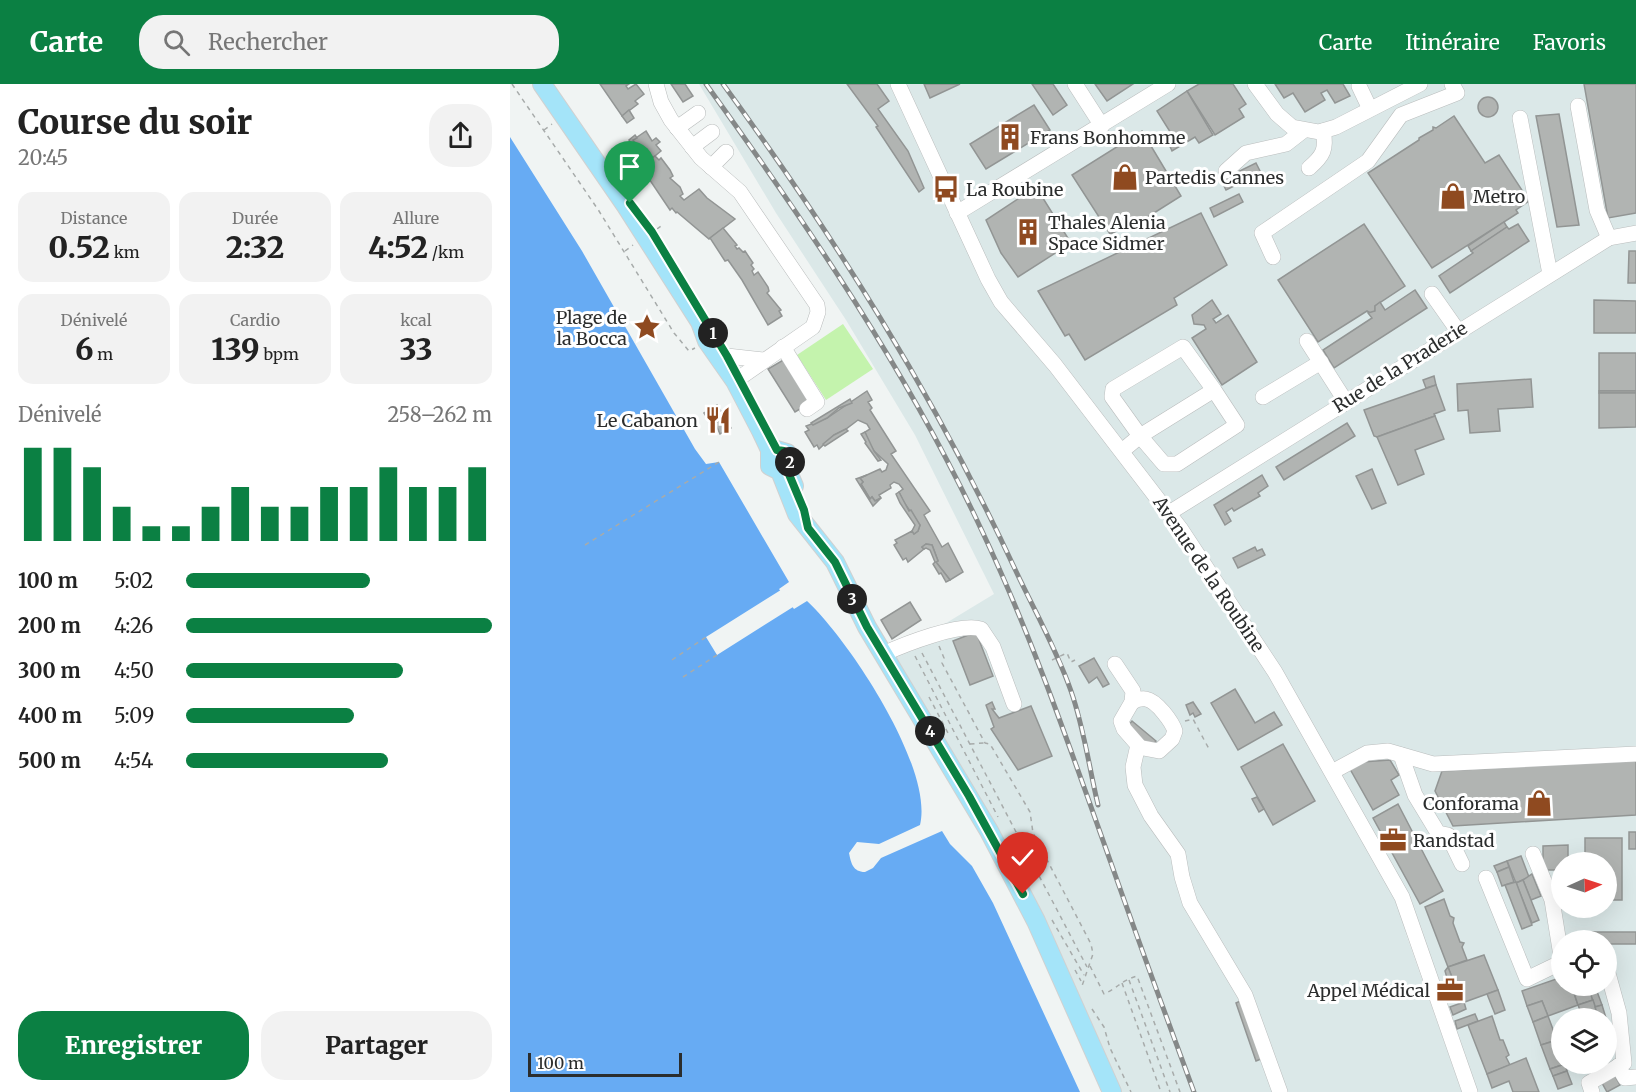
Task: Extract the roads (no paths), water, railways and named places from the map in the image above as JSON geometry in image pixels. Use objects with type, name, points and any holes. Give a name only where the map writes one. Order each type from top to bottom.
[{"type":"main road","points":[[542,84],[626,206],[700,322],[707,341],[737,380]]},
{"type":"main road","points":[[551,84],[652,232],[727,356],[761,431],[774,453],[784,451],[789,456],[784,469],[808,528],[835,562],[867,627],[969,796],[1023,894],[1112,1092]]},
{"type":"street","points":[[656,84],[661,102],[677,128],[711,167],[740,192],[817,305],[818,312],[813,327],[737,380]]},
{"type":"street","name":"Avenue de la Roubine","points":[[898,84],[1001,302],[1055,365],[1169,513],[1275,672],[1332,772],[1402,897],[1467,1088]]},
{"type":"street","points":[[1075,84],[1102,126]]},
{"type":"street","points":[[957,213],[1168,84]]},
{"type":"street","points":[[1255,84],[1277,114],[1292,127],[1323,131],[1420,84]]},
{"type":"street","points":[[1273,257],[1262,233],[1368,161],[1401,116],[1457,93],[1452,84]]},
{"type":"street","points":[[1359,86],[1370,109]]},
{"type":"street","points":[[1578,106],[1597,210],[1609,238]]},
{"type":"street","points":[[677,128],[698,113]]},
{"type":"street","points":[[1520,118],[1550,274]]},
{"type":"street","points":[[1226,171],[1246,153],[1286,144],[1304,130]]},
{"type":"street","points":[[1309,168],[1323,156],[1326,143],[1323,131]]},
{"type":"street","points":[[692,147],[712,132]]},
{"type":"street","points":[[711,167],[726,152]]},
{"type":"street","name":"Rue de la Praderie","points":[[1169,513],[1609,238],[1636,233]]},
{"type":"street","points":[[1432,294],[1458,331]]},
{"type":"street","points":[[1307,341],[1346,402]]},
{"type":"street","points":[[783,347],[817,402],[807,409]]},
{"type":"street","points":[[1183,347],[1237,425],[1177,464],[1164,464],[1140,436],[1112,397],[1113,389],[1183,347]]},
{"type":"street","points":[[727,356],[763,360]]},
{"type":"street","points":[[1263,397],[1321,362]]},
{"type":"street","points":[[1122,451],[1140,436],[1214,390]]},
{"type":"street","points":[[883,654],[908,643],[941,633],[970,627],[981,629],[993,647],[1014,704]]},
{"type":"street","points":[[1115,664],[1131,686],[1132,702],[1123,716],[1122,726],[1136,741],[1138,747],[1133,768],[1135,785],[1151,816],[1178,854],[1190,903],[1245,994],[1280,1092]]},
{"type":"street","points":[[1132,702],[1142,699],[1150,701],[1174,728],[1172,739],[1163,749],[1154,751],[1138,747]]},
{"type":"street","points":[[1332,772],[1367,753],[1388,752],[1432,764],[1636,754]]},
{"type":"street","points":[[1401,755],[1415,795],[1438,833],[1448,835],[1462,864]]},
{"type":"street","points":[[1486,878],[1527,979],[1562,962],[1552,900],[1533,854]]},
{"type":"street","points":[[1592,1092],[1589,1083],[1624,1063],[1619,1013],[1614,996]]},
{"type":"street","points":[[1618,1066],[1625,1078],[1636,1077]]},
{"type":"water","points":[[510,137],[582,251],[695,449],[706,464],[719,462],[789,582],[779,589],[794,609],[807,601],[824,619],[865,674],[901,739],[914,771],[921,801],[920,825],[879,844],[857,842],[849,853],[853,866],[865,872],[873,868],[881,858],[942,831],[950,844],[972,866],[993,903],[1080,1092],[510,1092]]},
{"type":"railway","points":[[706,84],[819,246],[889,357],[922,414],[982,531],[1051,696],[1194,1092]]},
{"type":"railway","points":[[723,84],[805,200],[880,318],[950,440],[983,503],[1065,675],[1079,719],[1098,805]]},
{"type":"place","name":"Frans Bonhomme","points":[[1010,137]]},
{"type":"place","name":"Partedis Cannes","points":[[1125,177]]},
{"type":"place","name":"La Roubine","points":[[946,189]]},
{"type":"place","name":"Metro","points":[[1453,196]]},
{"type":"place","name":"Thales Alenia Space Sidmer","points":[[1028,232]]},
{"type":"place","name":"Plage de la Bocca","points":[[647,327]]},
{"type":"place","name":"Le Cabanon","points":[[718,420]]},
{"type":"place","name":"Conforama","points":[[1539,803]]},
{"type":"place","name":"Randstad","points":[[1393,840]]},
{"type":"place","name":"Appel Médical","points":[[1450,990]]}]
